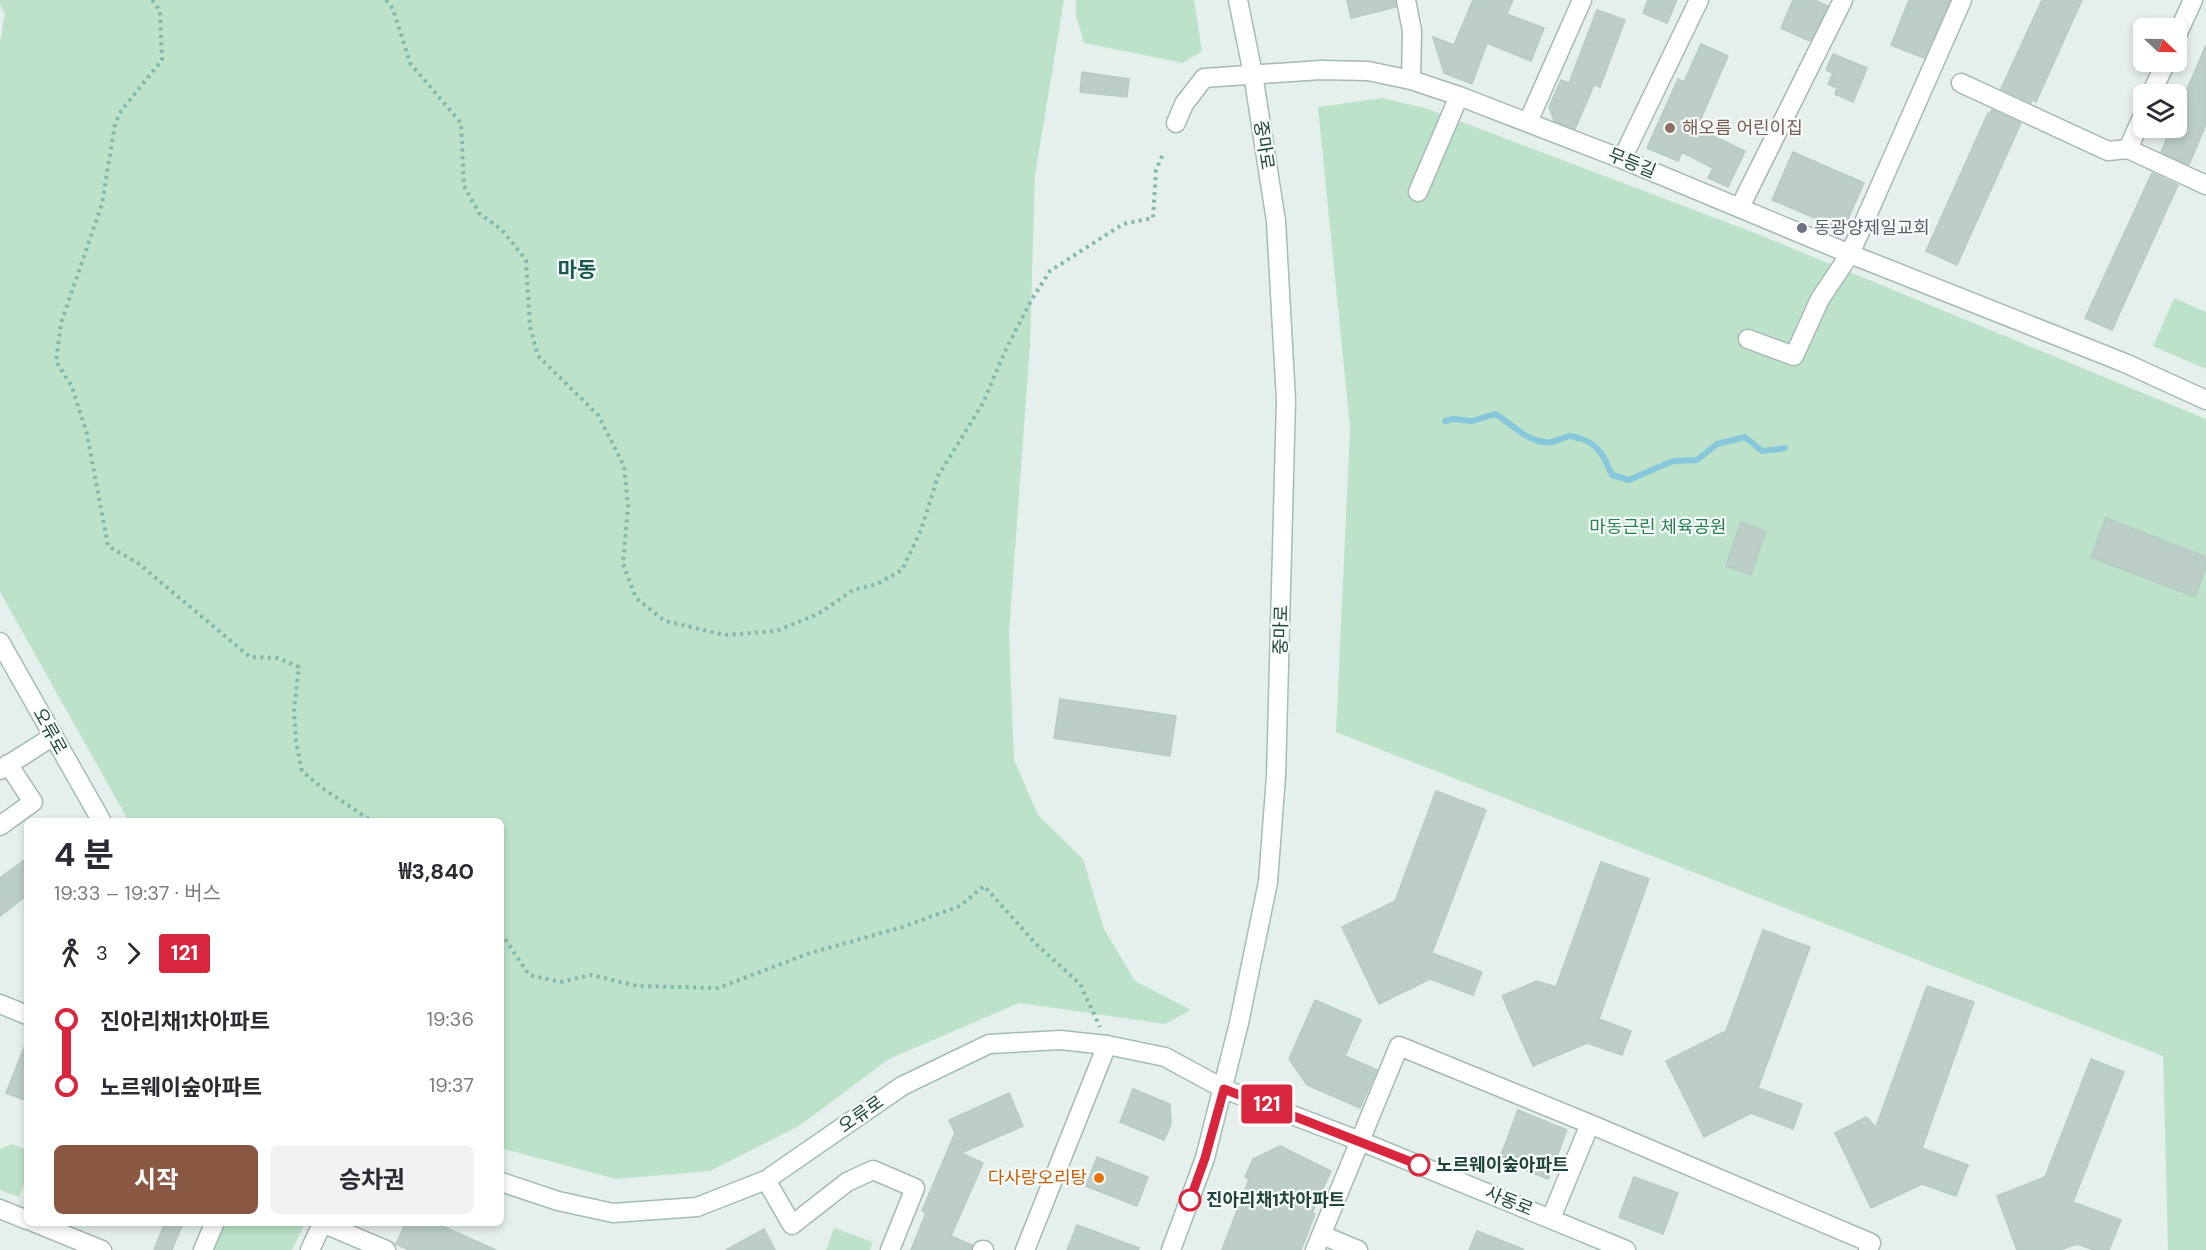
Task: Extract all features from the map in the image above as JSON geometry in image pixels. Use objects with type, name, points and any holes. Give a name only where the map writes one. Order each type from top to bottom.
[{"type":"street","name":"중마로","points":[[1171,1250],[1205,1158],[1239,1023],[1268,882],[1276,776],[1286,400],[1276,221],[1253,74],[1238,0]]},
{"type":"street","points":[[1406,0],[1412,31],[1411,80]]},
{"type":"street","points":[[1528,122],[1582,0]]},
{"type":"street","points":[[1622,159],[1699,0]]},
{"type":"street","points":[[1740,207],[1842,0]]},
{"type":"street","points":[[1748,339],[1794,356],[1820,299],[1850,254],[1962,0]]},
{"type":"street","points":[[2185,18],[2193,0]]},
{"type":"street","name":"무등길","points":[[1176,123],[1184,104],[1204,78],[1321,70],[1368,72],[1411,80],[1459,96],[1622,159],[1850,254],[2125,363],[2206,400]]},
{"type":"street","points":[[1960,83],[2108,151],[2128,149],[2206,185]]},
{"type":"street","points":[[1418,192],[1459,96]]},
{"type":"street","points":[[2128,149],[2133,138]]},
{"type":"street","name":"오류로","points":[[0,642],[100,818]]},
{"type":"street","points":[[0,826],[33,802],[4,767],[52,737]]},
{"type":"street","points":[[0,1004],[24,1014]]},
{"type":"street","name":"오류로","points":[[504,1183],[558,1201],[613,1213],[697,1208],[766,1180],[902,1086],[989,1044],[1060,1040],[1107,1045],[1166,1057],[1224,1089]]},
{"type":"street","points":[[1025,1250],[1107,1045]]},
{"type":"street","points":[[1358,1250],[1318,1242],[1400,1046],[1590,1124],[1875,1248]]},
{"type":"street","name":"사동로","points":[[1224,1089],[1360,1141],[1626,1250]]},
{"type":"street","points":[[1551,1218],[1590,1124]]},
{"type":"street","points":[[766,1180],[792,1225],[847,1182],[873,1170],[915,1188],[890,1250]]},
{"type":"street","points":[[0,1209],[24,1219]]},
{"type":"street","points":[[43,1226],[102,1250]]},
{"type":"street","points":[[203,1250],[213,1226]]},
{"type":"street","points":[[310,1250],[321,1226]]},
{"type":"street","points":[[329,1226],[386,1250]]},
{"type":"path","points":[[152,0],[160,11],[162,60],[121,111],[115,124],[102,204],[61,323],[56,361],[72,387],[87,434],[108,546],[139,564],[250,657],[278,658],[299,667],[294,710],[296,741],[302,771],[321,787],[367,818]]},
{"type":"path","points":[[386,0],[393,9],[410,63],[461,123],[464,186],[479,213],[502,230],[526,260],[530,327],[538,356],[598,414],[624,466],[628,506],[623,564],[636,598],[665,621],[725,635],[776,631],[818,614],[853,590],[877,584],[902,570],[921,530],[938,476],[983,403],[1006,349],[1032,299],[1050,271],[1079,251],[1123,224],[1153,218],[1156,170],[1163,154]]},
{"type":"path","points":[[504,938],[529,975],[560,982],[591,975],[638,986],[718,988],[810,953],[903,927],[960,906],[984,886],[1036,944],[1080,984],[1107,1045]]},
{"type":"green space","points":[[0,0],[1064,0],[1035,175],[1030,345],[1009,632],[1014,760],[1038,815],[1083,859],[1104,929],[1135,981],[1191,1010],[1165,1024],[1019,1003],[889,1059],[799,1126],[710,1171],[616,1179],[504,1149],[504,818],[127,818],[0,592],[0,42],[5,13]]},
{"type":"green space","points":[[1076,0],[1194,0],[1202,51],[1183,63],[1084,43],[1076,16]]},
{"type":"green space","name":"마동근린 체육공원","points":[[1382,98],[1425,108],[1755,233],[2206,419],[2206,1250],[2168,1250],[2163,1056],[1336,732],[1350,428],[1318,107]]},
{"type":"green space","points":[[2174,298],[2206,312],[2206,369],[2153,346]]},
{"type":"green space","points":[[12,1144],[24,1149],[24,1184],[19,1197],[0,1190],[0,1149]]},
{"type":"green space","points":[[222,1226],[304,1226],[292,1250],[210,1250]]},
{"type":"green space","points":[[834,1228],[873,1242],[870,1250],[826,1250]]},
{"type":"building","points":[[1347,0],[1395,0],[1396,7],[1351,18]]},
{"type":"building","points":[[1473,0],[1513,0],[1507,14],[1544,28],[1531,61],[1487,43],[1472,84],[1444,73],[1433,37],[1454,45]]},
{"type":"building","points":[[1648,0],[1677,0],[1667,23],[1643,13]]},
{"type":"building","points":[[1793,0],[1815,0],[1828,6],[1810,41],[1781,28]]},
{"type":"building","points":[[1909,0],[1950,0],[1924,58],[1891,45]]},
{"type":"building","points":[[2042,0],[2082,0],[2036,102],[2032,100],[2031,103],[2001,89]]},
{"type":"building","points":[[1597,10],[1625,20],[1600,87],[1594,85],[1575,129],[1554,121],[1549,107],[1561,80],[1569,83]]},
{"type":"building","points":[[1701,44],[1728,56],[1697,128],[1745,151],[1728,187],[1708,178],[1713,168],[1682,152],[1678,161],[1647,148],[1678,79],[1684,82]]},
{"type":"building","points":[[2206,45],[2206,124],[2189,165],[2161,152],[2167,138],[2187,138],[2187,89]]},
{"type":"building","points":[[1833,54],[1867,68],[1853,102],[1835,94],[1837,88],[1828,84],[1833,73],[1826,70]]},
{"type":"building","points":[[1082,72],[1129,79],[1127,97],[1080,92]]},
{"type":"building","points":[[1992,110],[2021,123],[1957,265],[1926,251],[1988,113],[1990,114]]},
{"type":"building","points":[[1793,152],[1864,183],[1843,230],[1772,200]]},
{"type":"building","points":[[2152,173],[2178,185],[2112,330],[2085,318]]},
{"type":"building","points":[[2106,518],[2206,557],[2206,567],[2195,597],[2091,557]]},
{"type":"building","points":[[1741,522],[1766,531],[1751,575],[1726,566]]},
{"type":"building","points":[[1060,699],[1176,716],[1170,756],[1054,738]]},
{"type":"building","points":[[1436,791],[1486,810],[1432,953],[1482,972],[1473,995],[1430,979],[1379,1004],[1342,927],[1395,901]]},
{"type":"building","points":[[24,860],[24,897],[0,916],[0,878]]},
{"type":"building","points":[[1601,862],[1649,879],[1599,1019],[1631,1031],[1622,1055],[1587,1043],[1533,1066],[1502,996],[1537,981],[1556,987]]},
{"type":"building","points":[[1763,930],[1810,947],[1758,1088],[1802,1104],[1793,1129],[1751,1113],[1704,1137],[1666,1061],[1726,1031]]},
{"type":"building","points":[[1927,986],[1974,1002],[1922,1148],[1968,1165],[1956,1196],[1922,1184],[1871,1208],[1835,1133],[1866,1117],[1876,1127]]},
{"type":"building","points":[[1315,1000],[1361,1020],[1345,1056],[1377,1070],[1360,1108],[1307,1085],[1289,1059]]},
{"type":"building","points":[[24,1048],[24,1100],[6,1093]]},
{"type":"building","points":[[2091,1059],[2124,1072],[2073,1202],[2121,1220],[2109,1250],[2094,1250],[2077,1244],[2060,1250],[2017,1250],[1997,1196],[2045,1177]]},
{"type":"building","points":[[1133,1089],[1170,1104],[1171,1124],[1164,1140],[1120,1122]]},
{"type":"building","points":[[1009,1093],[1023,1126],[961,1153],[983,1163],[951,1236],[972,1245],[971,1250],[911,1250],[926,1213],[922,1211],[955,1133],[949,1120]]},
{"type":"building","points":[[1518,1110],[1567,1130],[1548,1179],[1499,1160]]},
{"type":"building","points":[[1280,1146],[1331,1171],[1312,1213],[1315,1214],[1301,1250],[1222,1250],[1249,1179],[1245,1177],[1253,1159]]},
{"type":"building","points":[[1097,1157],[1148,1177],[1137,1206],[1086,1186]]},
{"type":"building","points":[[1634,1177],[1678,1193],[1663,1234],[1619,1217]]},
{"type":"building","points":[[1077,1225],[1139,1248],[1138,1250],[1067,1250]]},
{"type":"building","points":[[163,1226],[182,1226],[172,1250],[154,1250]]},
{"type":"building","points":[[404,1226],[442,1226],[496,1250],[409,1250],[396,1244]]},
{"type":"building","points":[[764,1229],[775,1250],[726,1250]]},
{"type":"building","points":[[1477,1231],[1523,1249],[1523,1250],[1469,1250]]},
{"type":"waterway","points":[[1445,421],[1453,419],[1472,421],[1495,414],[1527,436],[1539,441],[1552,442],[1570,436],[1579,438],[1596,448],[1612,475],[1629,480],[1673,461],[1697,460],[1717,444],[1745,437],[1762,451],[1785,448]]},
{"type":"bus line","name":"121","points":[[1190,1200],[1205,1158],[1224,1089],[1419,1165]]},
{"type":"place","name":"해오름 어린이집","points":[[1670,128]]},
{"type":"place","name":"동광양제일교회","points":[[1802,228]]},
{"type":"place","name":"노르웨이숲아파트","points":[[1419,1165]]},
{"type":"place","name":"다사랑오리탕","points":[[1099,1178]]},
{"type":"place","name":"진아리채1차아파트","points":[[1190,1200]]},
{"type":"district","name":"마동","points":[[577,270]]}]
